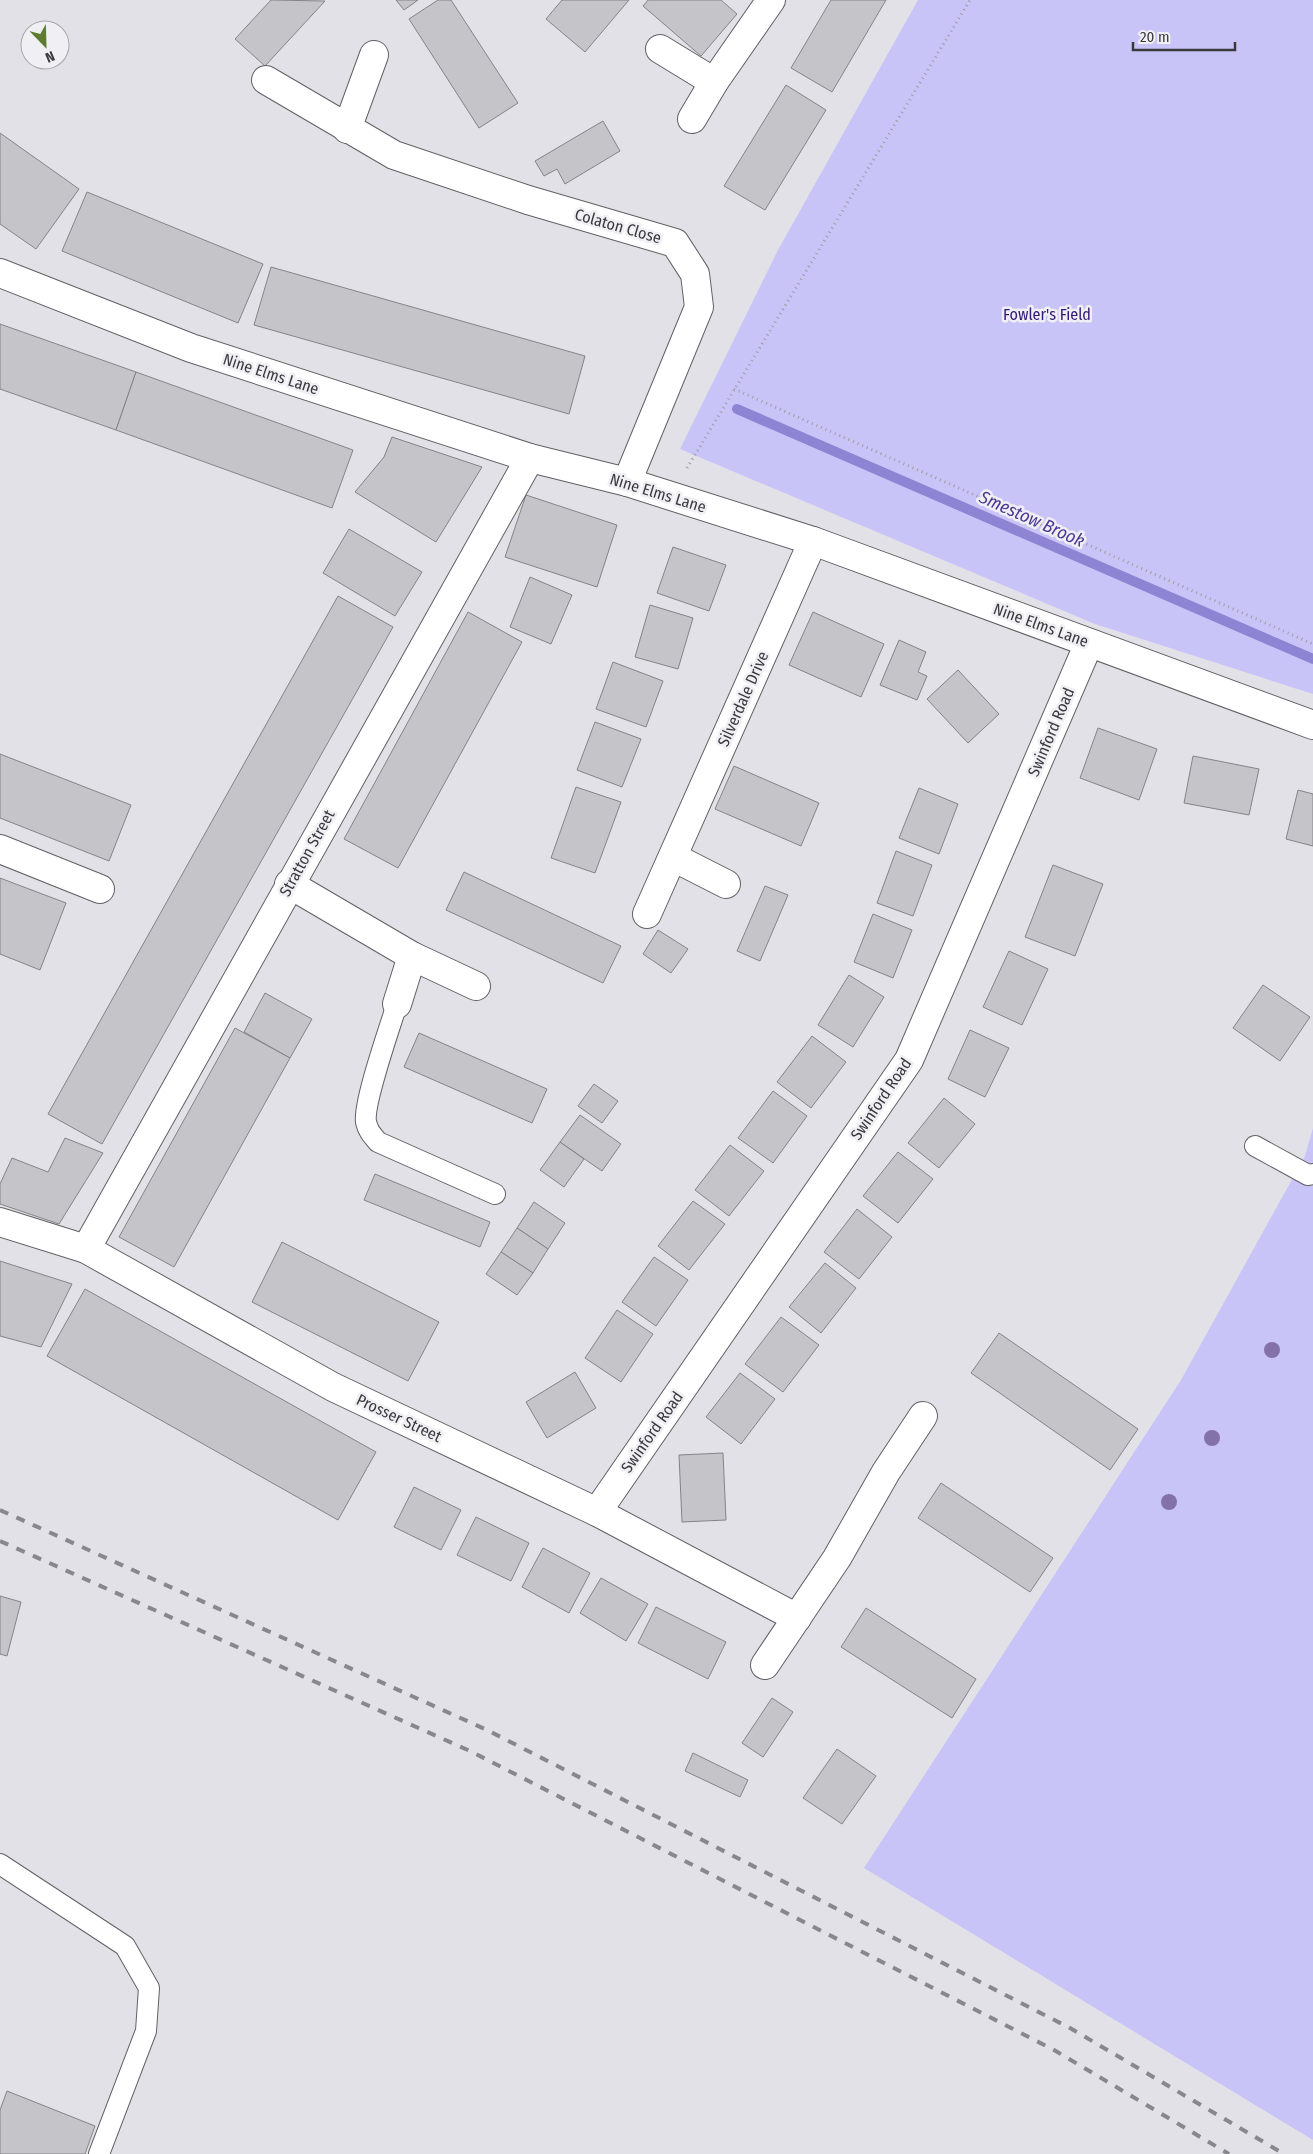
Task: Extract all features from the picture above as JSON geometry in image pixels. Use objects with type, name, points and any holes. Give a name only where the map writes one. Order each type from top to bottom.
[{"type":"street","points":[[692,119],[714,82],[771,0]]},
{"type":"street","points":[[660,49],[714,82]]},
{"type":"street","points":[[347,128],[374,55]]},
{"type":"street","name":"Colaton Close","points":[[266,80],[394,155],[528,200],[675,243],[695,274],[698,307],[626,482]]},
{"type":"street","name":"Nine Elms Lane","points":[[0,273],[191,348],[530,458],[626,482],[813,541],[1313,725]]},
{"type":"street","name":"Stratton Street","points":[[86,1249],[289,884],[530,458]]},
{"type":"street","name":"Silverdale Drive","points":[[647,914],[813,541]]},
{"type":"street","name":"Swinford Road","points":[[597,1512],[908,1060],[1089,643]]},
{"type":"street","points":[[0,849],[100,889]]},
{"type":"street","points":[[673,857],[726,884]]},
{"type":"street","points":[[289,884],[412,956],[476,986]]},
{"type":"street","points":[[397,1004],[412,956]]},
{"type":"street","name":"Prosser Street","points":[[0,1222],[86,1249],[333,1387],[597,1512],[797,1618]]},
{"type":"street","points":[[765,1665],[837,1558],[886,1472],[923,1416]]},
{"type":"lane","points":[[397,1004],[369,1101],[366,1120],[369,1133],[378,1142],[495,1194]]},
{"type":"lane","points":[[1255,1146],[1308,1175],[1313,1174]]},
{"type":"lane","points":[[0,1864],[125,1946],[149,1988],[146,2031],[99,2154]]},
{"type":"path","points":[[671,496],[970,0]]},
{"type":"path","points":[[734,389],[1313,644]]},
{"type":"green space","name":"Fowler's Field","points":[[918,0],[1313,0],[1313,694],[1095,624],[680,449],[778,250]]},
{"type":"green space","points":[[1313,1128],[1313,2140],[864,1868],[1181,1380],[1305,1156]]},
{"type":"building","points":[[271,0],[325,1],[265,66],[235,39]]},
{"type":"building","points":[[396,0],[418,0],[404,10]]},
{"type":"building","points":[[438,0],[451,0],[518,103],[479,128],[409,19]]},
{"type":"building","points":[[562,0],[629,0],[585,52],[546,19]]},
{"type":"building","points":[[648,0],[721,0],[737,14],[701,56],[643,6]]},
{"type":"building","points":[[831,0],[886,0],[832,92],[791,68]]},
{"type":"building","points":[[786,85],[826,110],[765,210],[724,186]]},
{"type":"building","points":[[603,121],[620,151],[565,184],[557,169],[544,176],[535,161]]},
{"type":"building","points":[[0,133],[79,189],[36,249],[0,224]]},
{"type":"building","points":[[87,192],[263,264],[238,323],[62,251]]},
{"type":"building","points":[[271,267],[585,356],[569,414],[254,325]]},
{"type":"building","points":[[0,324],[136,372],[116,430],[0,389]]},
{"type":"building","points":[[136,372],[353,450],[332,508],[116,430]]},
{"type":"building","points":[[392,437],[482,467],[436,542],[355,492],[384,457]]},
{"type":"building","points":[[526,495],[617,525],[597,587],[505,557]]},
{"type":"building","points":[[349,529],[422,572],[395,616],[323,573]]},
{"type":"building","points":[[673,547],[726,565],[709,611],[657,593]]},
{"type":"building","points":[[530,577],[572,595],[551,644],[510,627]]},
{"type":"building","points":[[338,596],[393,627],[102,1144],[48,1114]]},
{"type":"building","points":[[650,605],[693,618],[678,669],[635,657]]},
{"type":"building","points":[[468,612],[522,642],[398,868],[344,839]]},
{"type":"building","points":[[813,612],[884,644],[861,697],[789,665]]},
{"type":"building","points":[[899,640],[926,652],[918,672],[927,676],[917,700],[880,685]]},
{"type":"building","points":[[613,662],[663,681],[646,727],[596,709]]},
{"type":"building","points":[[958,670],[999,714],[968,743],[927,699]]},
{"type":"building","points":[[595,722],[641,739],[622,787],[577,770]]},
{"type":"building","points":[[1098,728],[1157,749],[1139,800],[1080,778]]},
{"type":"building","points":[[0,754],[131,805],[109,861],[0,818]]},
{"type":"building","points":[[1193,756],[1259,769],[1249,815],[1184,803]]},
{"type":"building","points":[[734,766],[819,803],[801,846],[715,809]]},
{"type":"building","points":[[576,787],[621,802],[595,873],[551,858]]},
{"type":"building","points":[[919,788],[958,804],[939,854],[899,838]]},
{"type":"building","points":[[1298,790],[1313,794],[1313,846],[1286,839]]},
{"type":"building","points":[[896,851],[932,865],[913,916],[877,903]]},
{"type":"building","points":[[1053,865],[1103,884],[1075,956],[1025,937]]},
{"type":"building","points":[[464,872],[621,946],[603,983],[446,910]]},
{"type":"building","points":[[0,878],[66,903],[40,970],[0,954]]},
{"type":"building","points":[[765,886],[788,895],[760,961],[737,951]]},
{"type":"building","points":[[873,914],[912,930],[893,978],[854,962]]},
{"type":"building","points":[[658,930],[688,949],[671,973],[643,954]]},
{"type":"building","points":[[1009,951],[1048,969],[1022,1025],[983,1007]]},
{"type":"building","points":[[849,975],[884,997],[853,1047],[818,1025]]},
{"type":"building","points":[[1263,985],[1310,1017],[1280,1061],[1233,1028]]},
{"type":"building","points":[[265,993],[312,1019],[290,1058],[244,1032]]},
{"type":"building","points":[[235,1028],[290,1058],[174,1267],[119,1237]]},
{"type":"building","points":[[970,1030],[1009,1048],[985,1097],[948,1079]]},
{"type":"building","points":[[419,1033],[547,1089],[532,1123],[404,1067]]},
{"type":"building","points":[[812,1036],[846,1062],[811,1108],[777,1082]]},
{"type":"building","points":[[594,1084],[618,1101],[602,1123],[578,1106]]},
{"type":"building","points":[[773,1091],[807,1116],[773,1163],[738,1138]]},
{"type":"building","points":[[944,1098],[975,1124],[939,1168],[908,1143]]},
{"type":"building","points":[[580,1115],[621,1144],[602,1171],[560,1142]]},
{"type":"building","points":[[65,1138],[103,1153],[59,1224],[0,1204],[0,1184],[12,1158],[48,1172]]},
{"type":"building","points":[[560,1142],[584,1159],[564,1187],[540,1170]]},
{"type":"building","points":[[730,1145],[764,1171],[729,1216],[695,1190]]},
{"type":"building","points":[[898,1152],[933,1179],[898,1223],[863,1196]]},
{"type":"building","points":[[375,1174],[490,1222],[480,1247],[364,1200]]},
{"type":"building","points":[[693,1201],[725,1224],[689,1270],[658,1246]]},
{"type":"building","points":[[534,1202],[565,1223],[548,1249],[517,1228]]},
{"type":"building","points":[[857,1209],[892,1237],[859,1279],[824,1252]]},
{"type":"building","points":[[517,1228],[548,1249],[533,1273],[501,1252]]},
{"type":"building","points":[[282,1242],[439,1322],[408,1381],[252,1302]]},
{"type":"building","points":[[501,1252],[533,1273],[517,1295],[486,1274]]},
{"type":"building","points":[[654,1257],[688,1280],[656,1326],[622,1302]]},
{"type":"building","points":[[0,1261],[72,1284],[41,1347],[0,1336]]},
{"type":"building","points":[[825,1263],[856,1288],[821,1333],[789,1307]]},
{"type":"building","points":[[85,1289],[376,1452],[338,1520],[47,1356]]},
{"type":"building","points":[[617,1310],[653,1334],[621,1382],[585,1358]]},
{"type":"building","points":[[781,1317],[819,1345],[783,1392],[745,1364]]},
{"type":"building","points":[[999,1333],[1138,1429],[1110,1470],[971,1373]]},
{"type":"building","points":[[575,1372],[596,1408],[547,1438],[526,1402]]},
{"type":"building","points":[[740,1373],[775,1399],[741,1444],[706,1417]]},
{"type":"building","points":[[723,1453],[726,1520],[682,1522],[679,1455]]},
{"type":"building","points":[[941,1483],[1053,1558],[1030,1592],[918,1518]]},
{"type":"building","points":[[414,1487],[461,1510],[441,1550],[394,1527]]},
{"type":"building","points":[[476,1517],[529,1543],[511,1581],[457,1555]]},
{"type":"building","points":[[543,1548],[590,1573],[569,1613],[522,1587]]},
{"type":"building","points":[[601,1578],[648,1604],[626,1641],[580,1613]]},
{"type":"building","points":[[0,1596],[21,1602],[7,1656],[0,1654]]},
{"type":"building","points":[[656,1607],[726,1642],[708,1679],[638,1643]]},
{"type":"building","points":[[866,1608],[976,1679],[952,1718],[841,1647]]},
{"type":"building","points":[[772,1698],[793,1712],[763,1757],[742,1743]]},
{"type":"building","points":[[837,1749],[876,1776],[842,1824],[803,1798]]},
{"type":"building","points":[[693,1753],[748,1780],[740,1797],[685,1771]]},
{"type":"building","points":[[7,2091],[95,2126],[85,2154],[0,2154],[0,2110]]},
{"type":"waterway","name":"Smestow Brook","points":[[737,409],[1313,659]]},
{"type":"railway","points":[[0,1510],[487,1730],[1070,2028],[1284,2154]]},
{"type":"railway","points":[[0,1541],[470,1751],[1054,2050],[1229,2154]]}]
